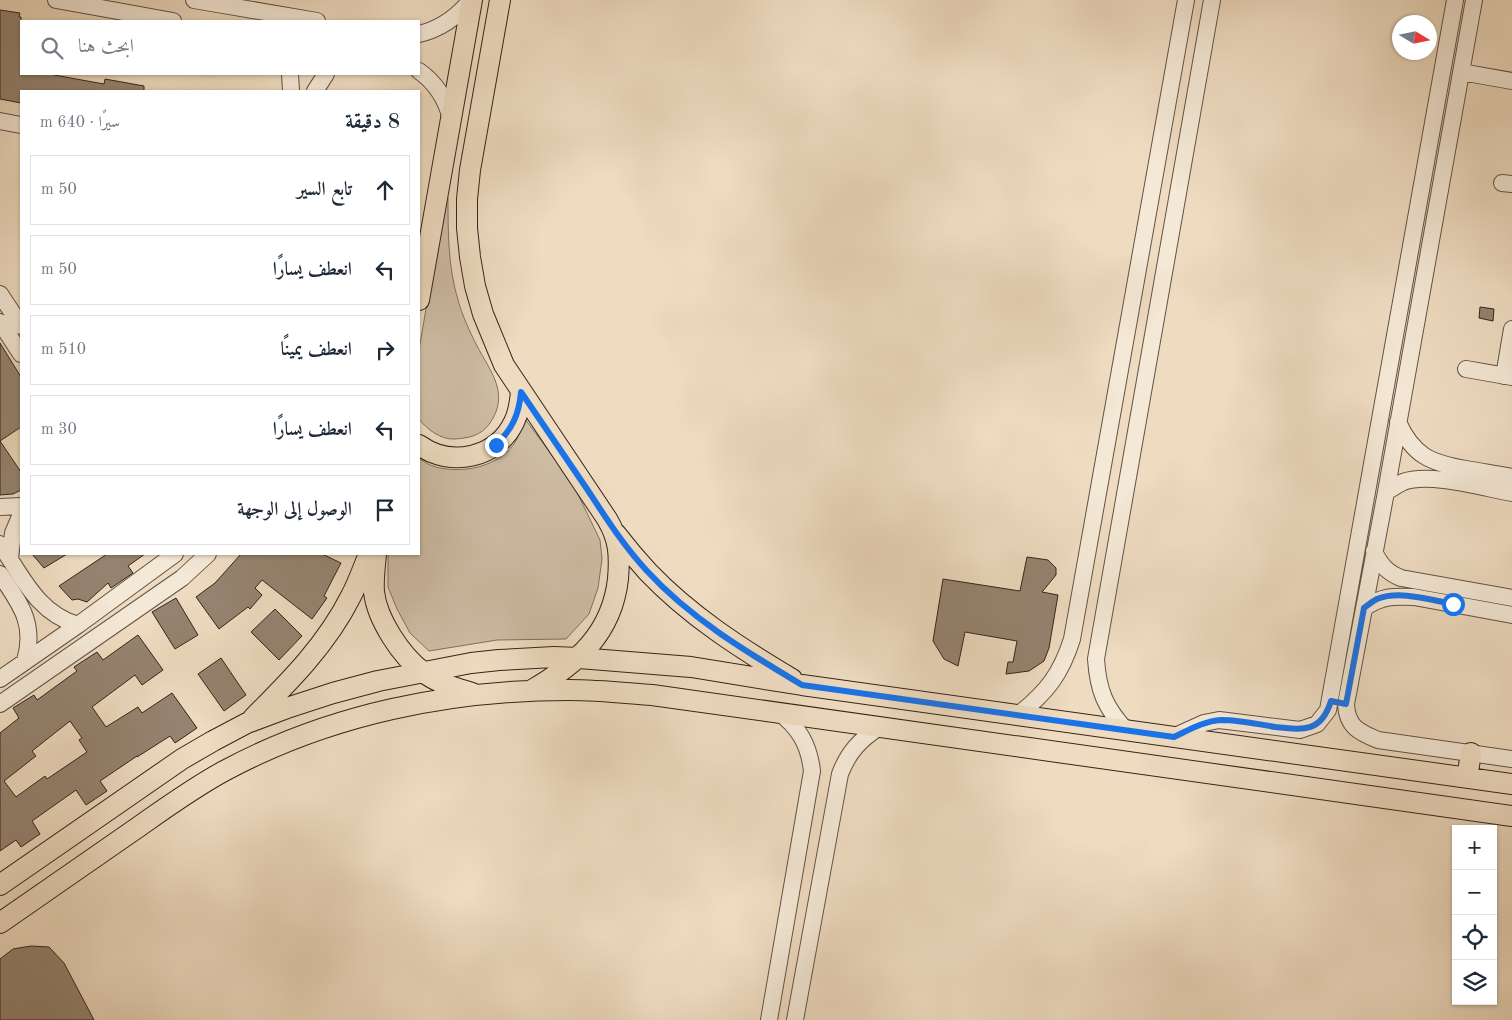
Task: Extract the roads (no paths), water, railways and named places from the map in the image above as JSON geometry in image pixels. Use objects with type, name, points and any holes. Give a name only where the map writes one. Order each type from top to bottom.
[{"type":"main road","points":[[420,294],[472,0]]},
{"type":"main road","points":[[500,0],[470,170],[467,228],[473,276],[483,314],[504,365],[616,534],[647,571],[697,617],[753,656],[802,685]]},
{"type":"main road","points":[[420,446],[440,456],[453,458],[468,457],[482,453],[496,445],[511,428],[520,407],[521,392]]},
{"type":"main road","points":[[532,690],[579,658],[603,628],[611,610],[616,591],[618,572],[616,534]]},
{"type":"main road","points":[[247,724],[301,669],[319,646],[351,596],[369,555]]},
{"type":"main road","points":[[376,555],[374,592],[378,610],[389,632],[422,672],[442,683],[477,694]]},
{"type":"main road","points":[[0,885],[182,759],[247,724],[333,693],[422,672],[499,660],[526,658],[579,658],[691,668],[1512,784]]},
{"type":"main road","points":[[0,923],[195,788],[256,755],[312,732],[387,710],[477,694],[532,690],[644,694],[1512,816]]},
{"type":"main road","points":[[1168,767],[1174,737]]},
{"type":"main road","points":[[1468,778],[1471,753]]},
{"type":"street","points":[[56,0],[117,5],[170,20]]},
{"type":"street","points":[[194,0],[311,20]]},
{"type":"street","points":[[420,35],[440,27],[452,19],[472,0]]},
{"type":"street","points":[[1018,715],[1047,689],[1058,674],[1067,657],[1072,639],[1186,0]]},
{"type":"street","points":[[1127,730],[1116,719],[1104,698],[1097,675],[1096,659],[1212,0]]},
{"type":"street","points":[[1455,0],[1407,272],[1338,702],[1346,713],[1350,724],[1362,733],[1378,740],[1512,759]]},
{"type":"street","points":[[1174,737],[1204,723],[1219,720],[1300,730],[1317,724],[1328,710],[1338,702],[1364,608],[1474,0]]},
{"type":"street","points":[[1176,56],[1202,60]]},
{"type":"street","points":[[420,72],[438,89],[448,108],[451,119]]},
{"type":"street","points":[[1461,72],[1512,81]]},
{"type":"street","points":[[316,90],[325,75]]},
{"type":"street","points":[[0,121],[20,125]]},
{"type":"street","points":[[1407,272],[1424,275]]},
{"type":"street","points":[[0,294],[20,324]]},
{"type":"street","points":[[0,322],[20,352]]},
{"type":"street","points":[[1466,369],[1508,377],[1512,329]]},
{"type":"street","points":[[1398,422],[1412,446],[1425,457],[1435,462],[1512,477]]},
{"type":"street","points":[[1386,492],[1403,482],[1417,479],[1436,479],[1512,493]]},
{"type":"street","points":[[0,507],[20,506]]},
{"type":"street","points":[[10,558],[13,533],[20,516]]},
{"type":"street","points":[[0,544],[37,600],[59,618],[78,626]]},
{"type":"street","points":[[1374,551],[1377,559],[1387,571],[1401,578],[1512,598]]},
{"type":"street","points":[[0,679],[78,626],[174,555]]},
{"type":"street","points":[[0,704],[182,578],[207,555]]},
{"type":"street","points":[[0,574],[22,609],[29,632],[25,661]]},
{"type":"street","points":[[1364,608],[1376,600],[1387,597],[1408,597],[1512,615]]},
{"type":"street","points":[[22,609],[37,600]]},
{"type":"street","points":[[769,1020],[812,771],[807,748],[802,737],[796,727],[778,712]]},
{"type":"street","points":[[795,1020],[840,774],[845,762],[860,742],[880,727]]}]
